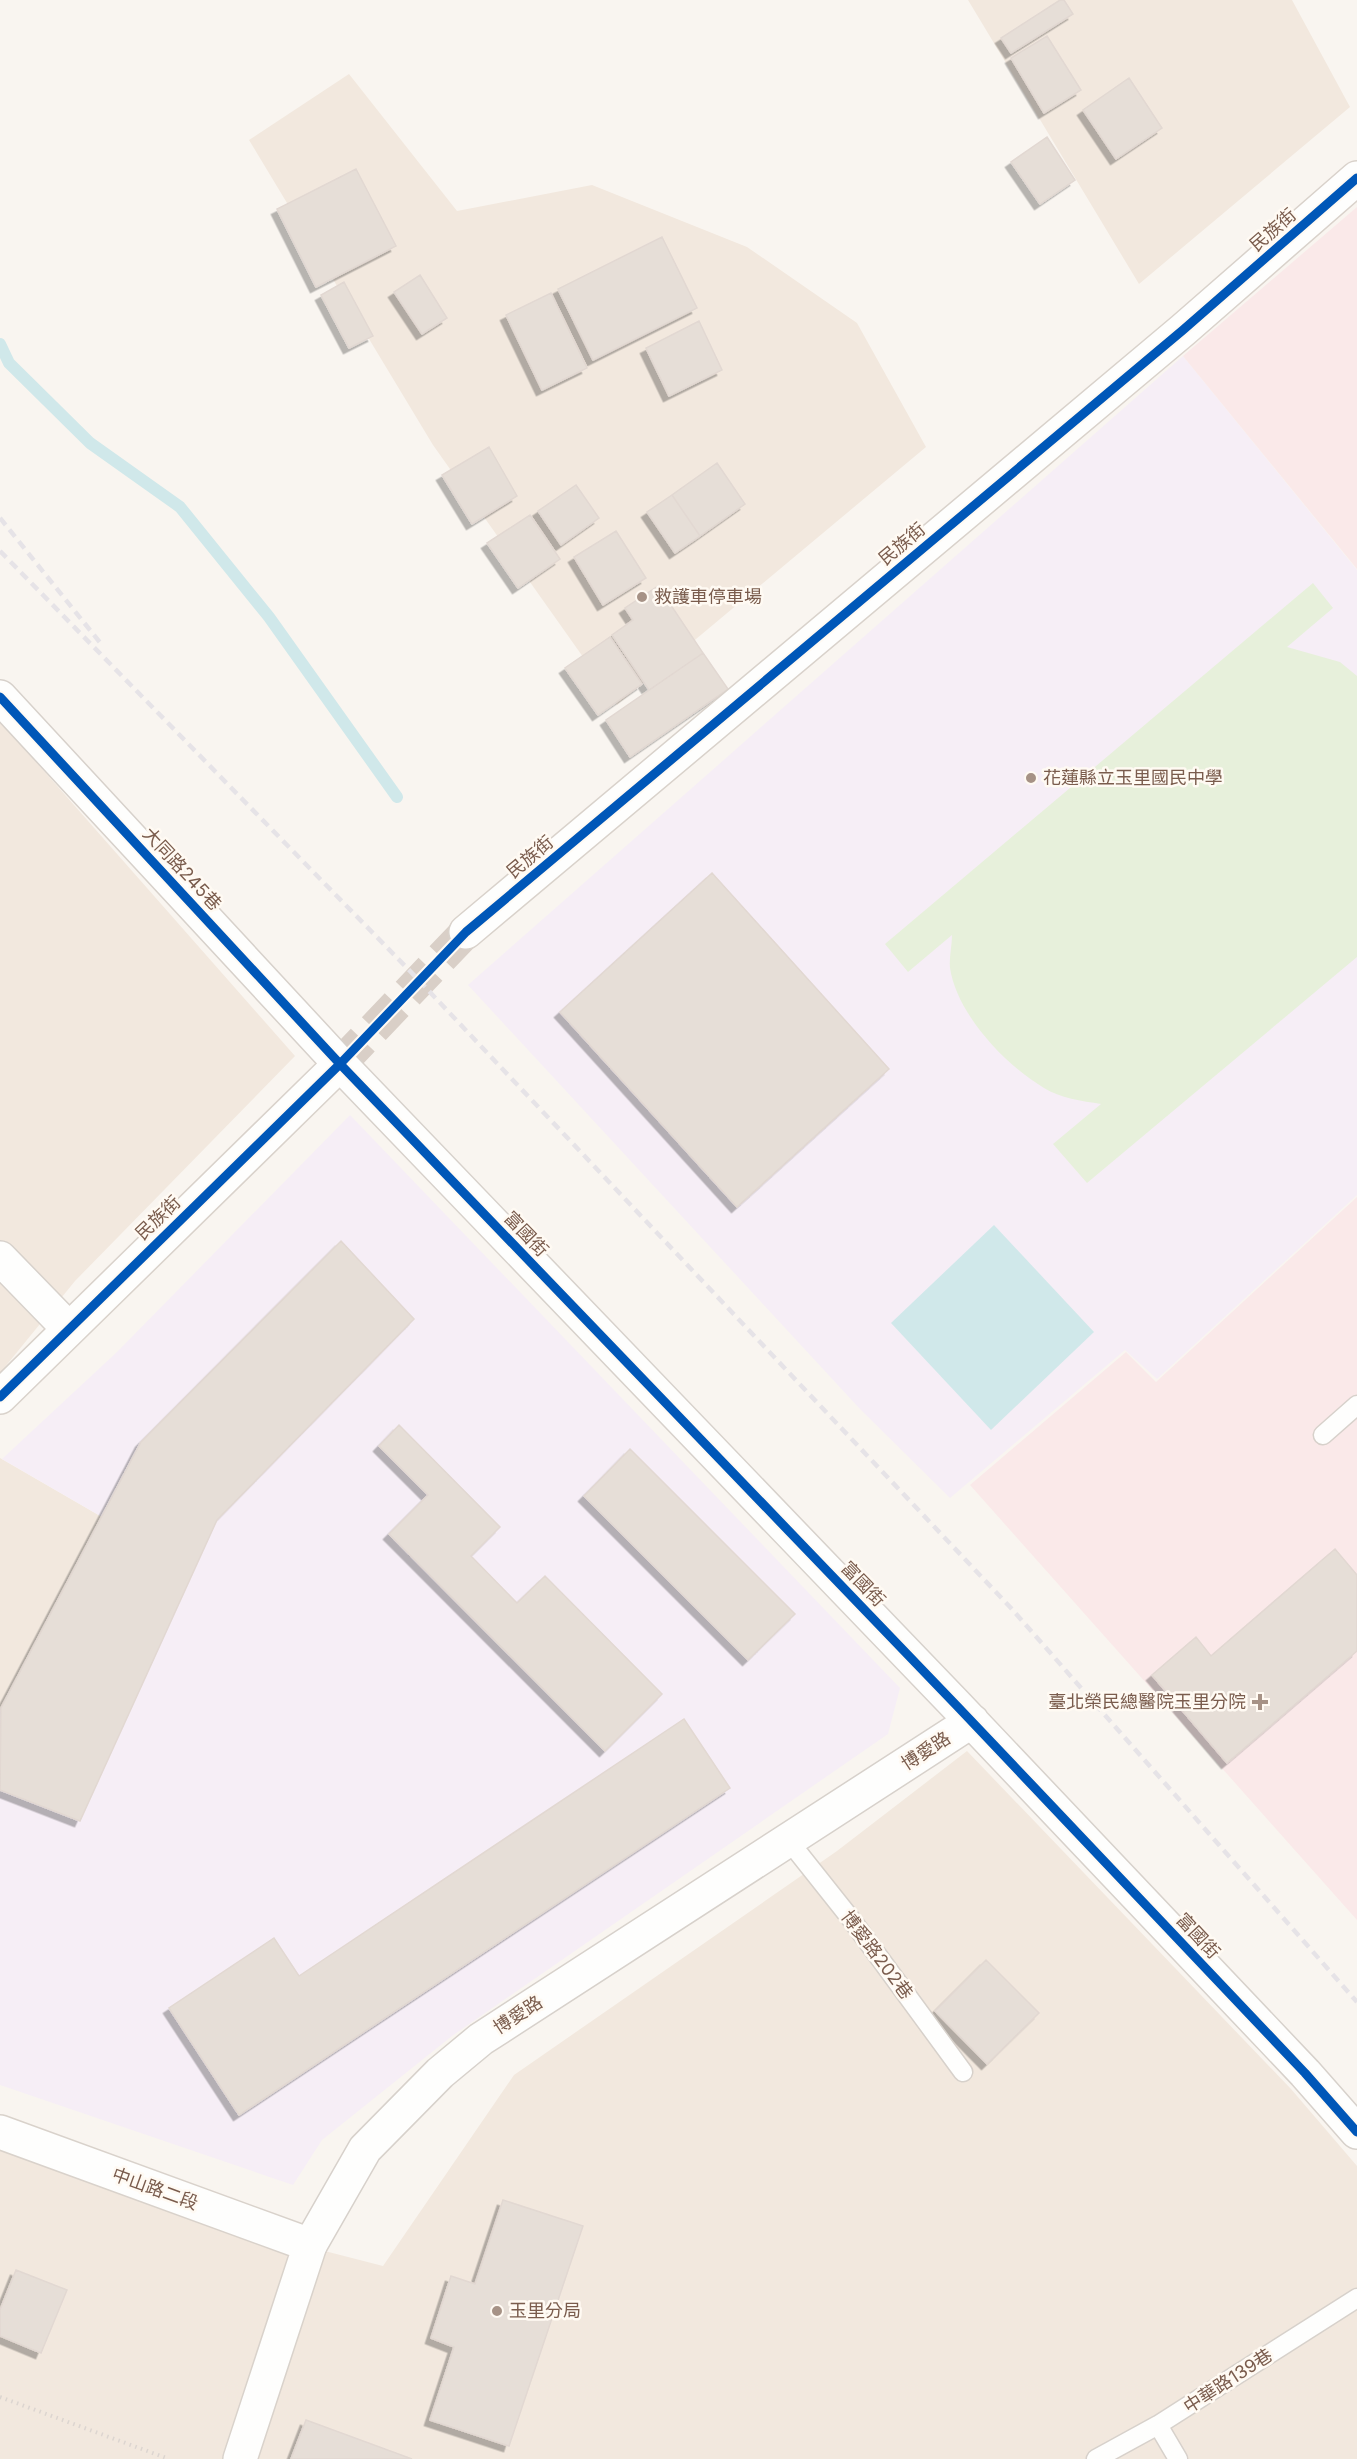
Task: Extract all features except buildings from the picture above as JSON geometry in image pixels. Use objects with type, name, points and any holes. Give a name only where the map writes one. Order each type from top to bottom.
[{"type":"street","name":"民族街","points":[[466,932],[1183,330],[1357,178]]},
{"type":"street","name":"大同路245巷","points":[[0,697],[340,1064]]},
{"type":"street","name":"民族街","points":[[0,1396],[340,1064]]},
{"type":"street","name":"富國街","points":[[340,1064],[972,1721],[1305,2073],[1357,2132]]},
{"type":"street","points":[[0,1258],[68,1328]]},
{"type":"street","name":"博愛路","points":[[240,2459],[310,2246],[365,2149],[440,2073],[481,2039],[972,1721]]},
{"type":"street","name":"中山路二段","points":[[0,2132],[310,2246]]},
{"type":"lane","points":[[1323,1436],[1357,1405]]},
{"type":"lane","name":"博愛路202巷","points":[[789,1841],[851,1919],[963,2072]]},
{"type":"lane","name":"中華路139巷","points":[[1096,2459],[1158,2425],[1357,2298]]},
{"type":"lane","points":[[1158,2425],[1178,2459]]},
{"type":"path","points":[[0,2397],[169,2459]]},
{"type":"shaded area","points":[[968,0],[1292,0],[1350,107],[1139,284]]},
{"type":"shaded area","points":[[349,74],[457,211],[592,185],[747,247],[857,323],[926,447],[617,705],[433,445],[249,140]]},
{"type":"shaded area","points":[[1357,207],[1357,569],[1183,356]]},
{"type":"shaded area","name":"花蓮縣立玉里國民中學","points":[[1183,356],[1357,570],[1357,1195],[1157,1379],[1125,1350],[950,1498],[859,1408],[468,985]]},
{"type":"shaded area","points":[[0,721],[295,1056],[75,1281],[0,1373]]},
{"type":"shaded area","points":[[350,1115],[900,1688],[888,1734],[452,2036],[322,2140],[293,2185],[0,2085],[0,1711],[102,1517],[2,1459],[117,1352]]},
{"type":"shaded area","name":"臺北榮民總醫院玉里分院","points":[[1357,1197],[1357,1920],[970,1485],[1126,1352],[1156,1382]]},
{"type":"shaded area","points":[[0,1458],[102,1517],[0,1711]]},
{"type":"shaded area","points":[[967,1751],[1291,2089],[1357,2166],[1357,2459],[0,2459],[0,2137],[317,2249],[383,2266],[514,2075],[837,1851]]},
{"type":"green space","points":[[1313,583],[1333,608],[1287,647],[1340,662],[1357,676],[1357,957],[1087,1183],[1053,1144],[1101,1104],[1064,1097],[1044,1088],[1014,1066],[985,1037],[962,1003],[954,985],[950,968],[952,935],[908,972],[885,944]]},
{"type":"water","points":[[994,1225],[1094,1332],[991,1430],[891,1323]]},
{"type":"waterway","points":[[0,344],[9,363],[90,443],[180,507],[269,617],[397,797]]},
{"type":"tunnel","points":[[340,1064],[466,932]]},
{"type":"railway","points":[[0,518],[102,645]]},
{"type":"railway","points":[[0,551],[410,971],[1010,1607],[1357,2002]]},
{"type":"cycle path","points":[[0,1397],[340,1064],[466,932],[1183,330],[1357,178]]},
{"type":"cycle path","points":[[0,697],[340,1064],[957,1706],[1305,2073],[1357,2132]]},
{"type":"place","name":"救護車停車場","points":[[642,597]]},
{"type":"place","name":"花蓮縣立玉里國民中學","points":[[1031,778]]},
{"type":"place","name":"臺北榮民總醫院玉里分院","points":[[1260,1702]]},
{"type":"place","name":"玉里分局","points":[[497,2311]]}]
